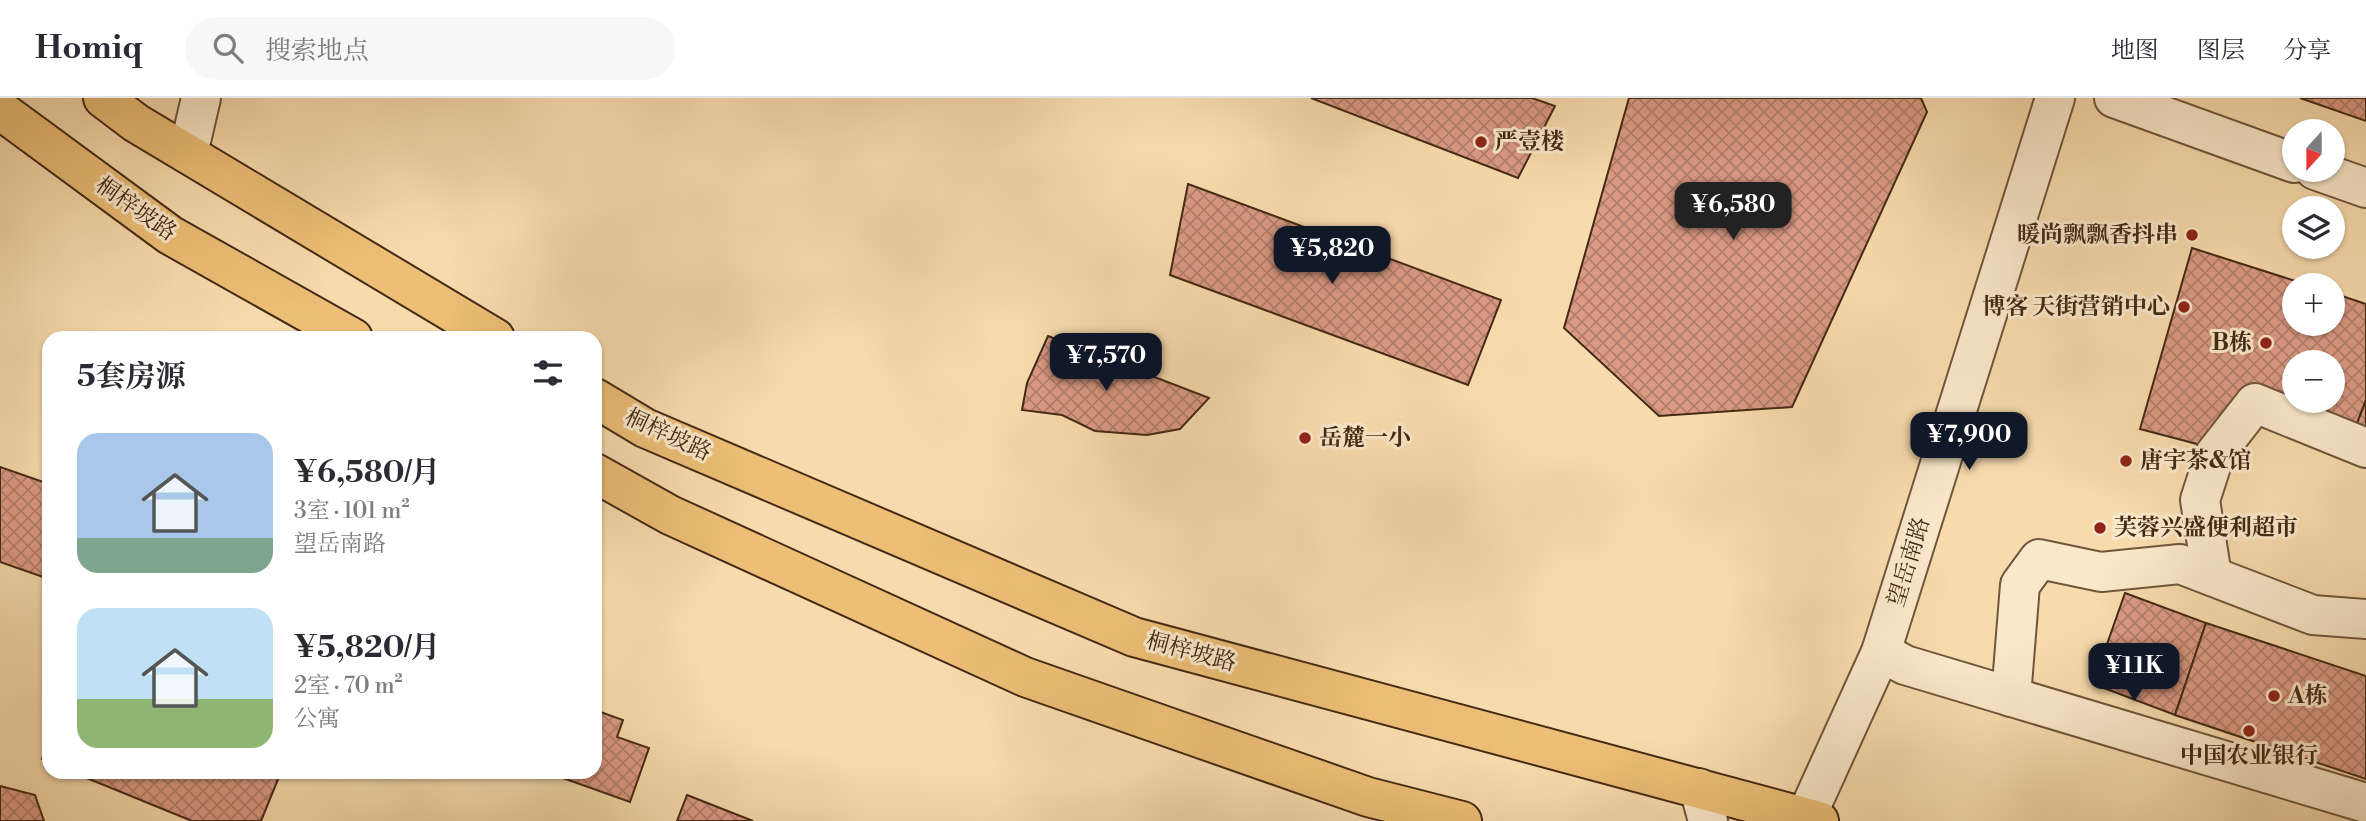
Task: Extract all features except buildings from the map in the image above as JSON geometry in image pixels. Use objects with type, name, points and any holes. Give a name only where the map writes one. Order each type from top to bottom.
[{"type":"main road","points":[[103,98],[136,122],[483,331]]},
{"type":"main road","name":"桐梓坡路","points":[[0,110],[170,235],[341,331]]},
{"type":"main road","name":"桐梓坡路","points":[[602,402],[645,428],[1134,637],[1703,804],[1808,820]]},
{"type":"main road","points":[[602,477],[670,515],[1025,677],[1368,797],[1462,821]]},
{"type":"street","points":[[188,153],[201,98]]},
{"type":"street","name":"望岳南路","points":[[1808,820],[1881,652],[2055,98]]},
{"type":"street","points":[[2114,98],[2282,159]]},
{"type":"street","points":[[2345,181],[2366,188]]},
{"type":"street","points":[[2212,576],[2200,500],[2215,454],[2255,403],[2366,448]]},
{"type":"street","points":[[2011,697],[2020,584],[2039,559],[2101,572],[2180,564],[2313,615],[2366,618]]},
{"type":"street","points":[[1881,652],[1905,665],[2366,803]]},
{"type":"place","name":"严壹楼","points":[[1481,142]]},
{"type":"place","name":"暖尚飘飘香抖串","points":[[2192,235]]},
{"type":"place","name":"博客 天街营销中心","points":[[2184,307]]},
{"type":"place","name":"B栋","points":[[2266,343]]},
{"type":"place","name":"岳麓一小","points":[[1305,438]]},
{"type":"place","name":"唐宇茶&馆","points":[[2126,461]]},
{"type":"place","name":"芙蓉兴盛便利超市","points":[[2100,528]]},
{"type":"place","name":"A栋","points":[[2274,696]]},
{"type":"place","name":"中国农业银行","points":[[2249,731]]}]
